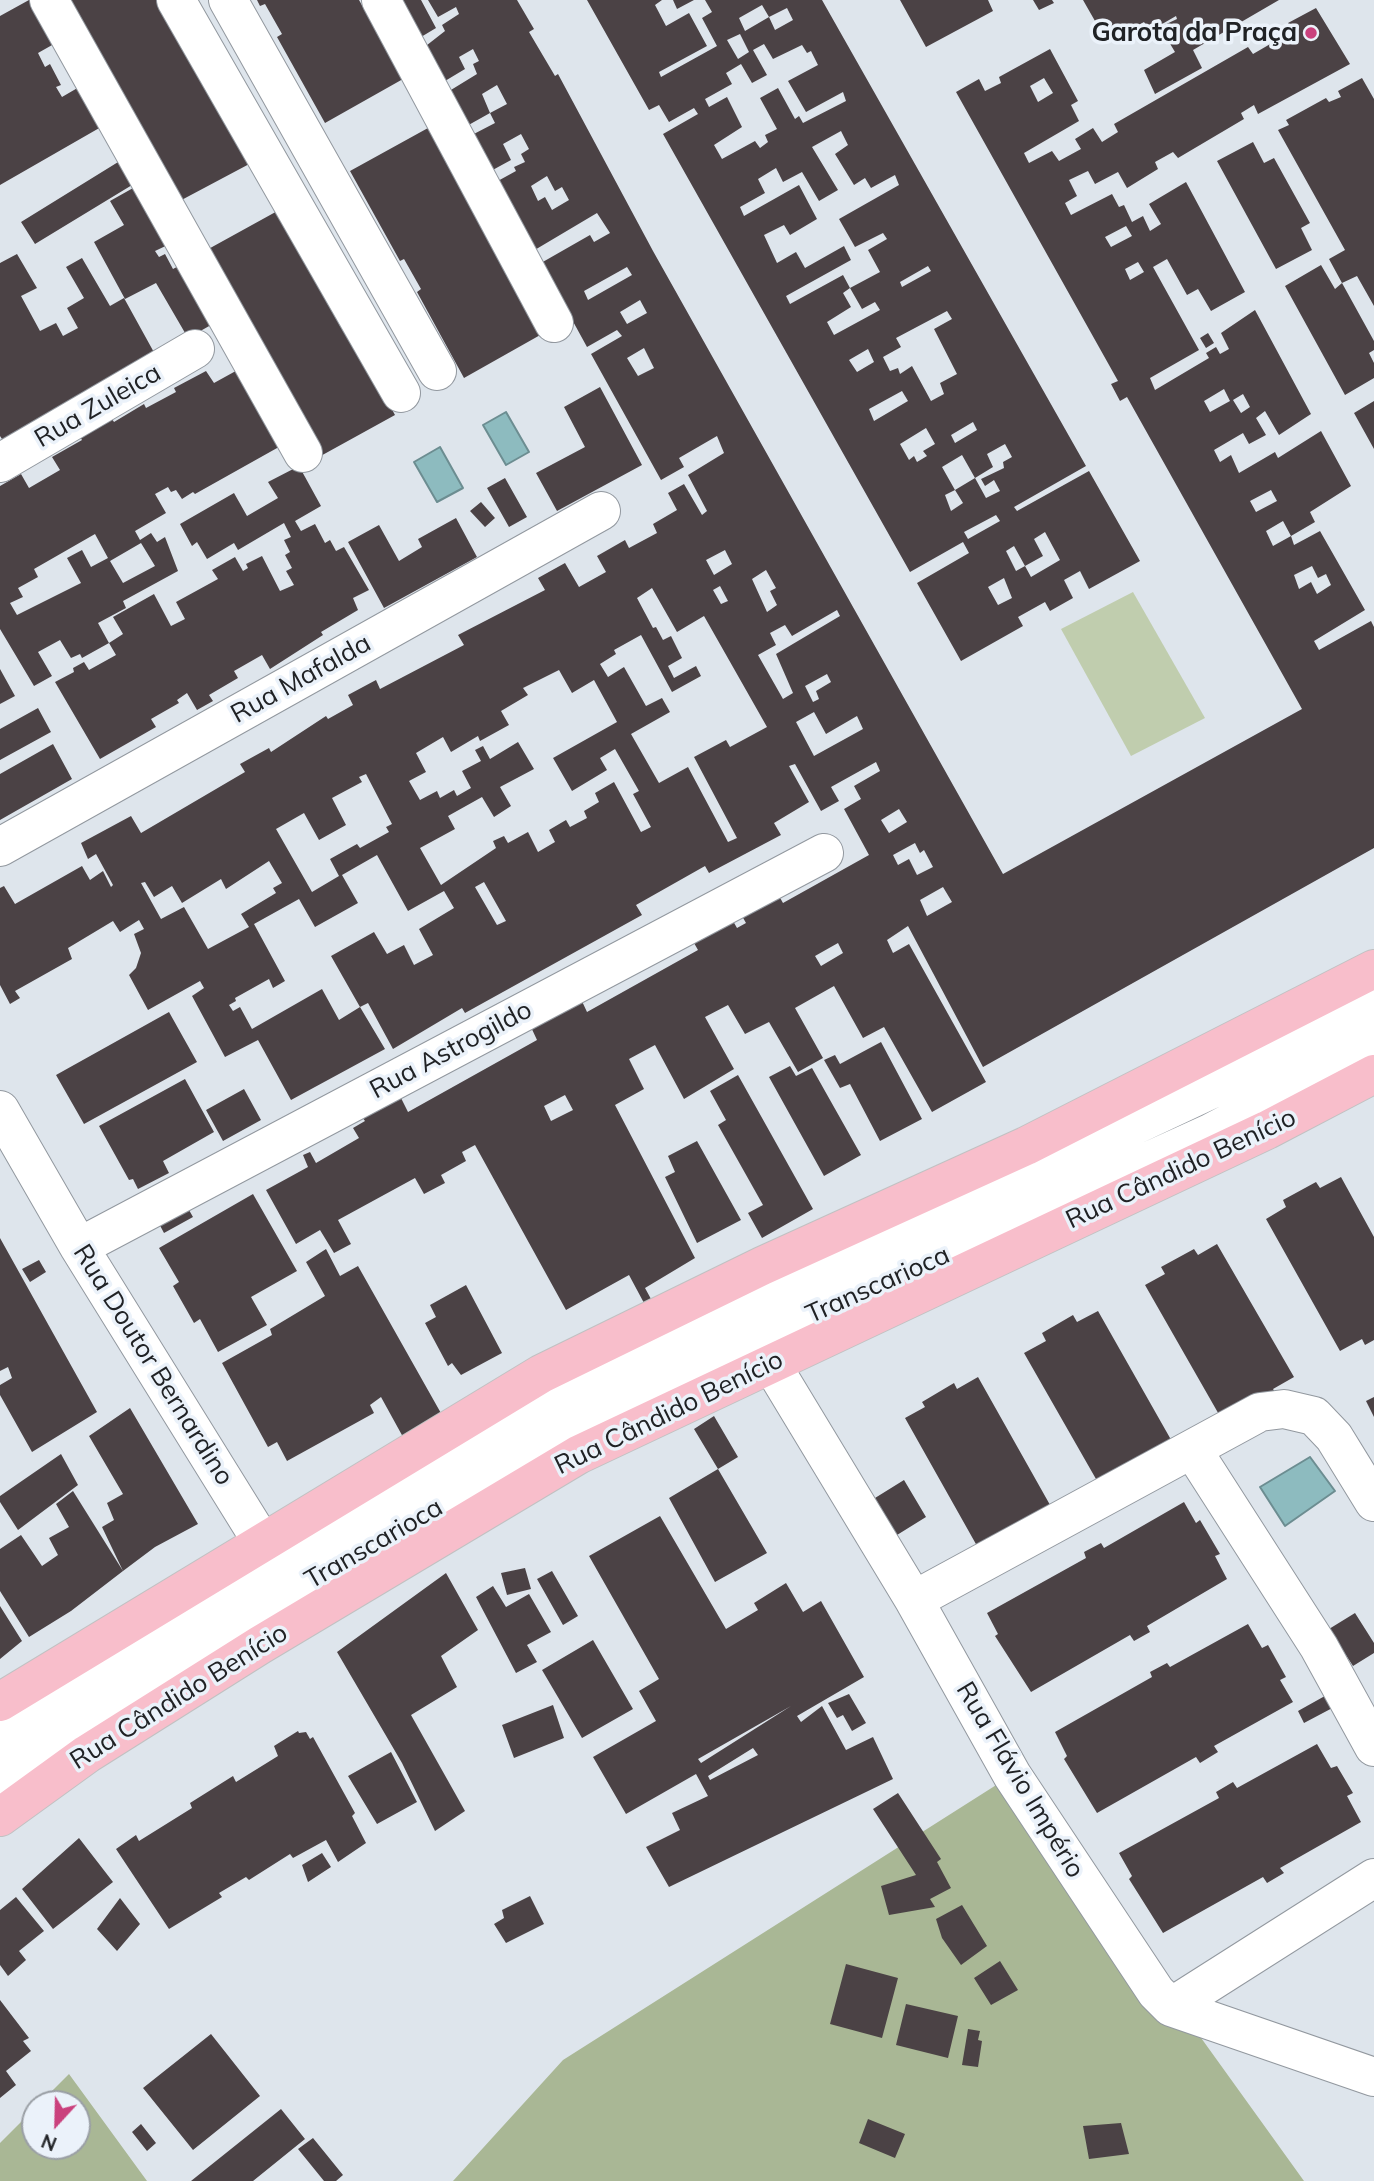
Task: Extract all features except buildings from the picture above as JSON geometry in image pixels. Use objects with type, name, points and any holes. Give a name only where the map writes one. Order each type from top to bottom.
[{"type":"main road","name":"Rua Cândido Benício","points":[[0,1817],[87,1754],[292,1575],[541,1374],[762,1266],[1026,1146],[1374,969]]},
{"type":"main road","name":"Rua Cândido Benício","points":[[0,1702],[578,1455],[770,1362],[1254,1136],[1374,1074]]},
{"type":"street","points":[[49,0],[303,453]]},
{"type":"street","points":[[176,0],[401,393]]},
{"type":"street","points":[[228,0],[437,372]]},
{"type":"street","points":[[380,0],[554,323]]},
{"type":"street","name":"Rua Zuleica","points":[[0,463],[195,349]]},
{"type":"street","name":"Rua Mafalda","points":[[0,847],[601,511]]},
{"type":"street","name":"Rua Astrogildo","points":[[79,1247],[824,853]]},
{"type":"street","name":"Transcarioca","points":[[0,1785],[292,1575],[509,1427],[629,1363],[1230,1081],[1374,1007]]},
{"type":"street","name":"Transcarioca","points":[[0,1743],[215,1601],[292,1575],[663,1381],[1210,1133],[1374,1046]]},
{"type":"street","name":"Rua Doutor Bernardino","points":[[0,1110],[79,1247],[292,1575]]},
{"type":"street","name":"Rua Flávio Império","points":[[770,1362],[914,1600],[1012,1775],[1142,1975],[1171,2007],[1374,2077]]},
{"type":"street","points":[[914,1600],[1260,1412],[1284,1409],[1314,1416],[1334,1437],[1374,1502]]},
{"type":"street","points":[[1192,1449],[1319,1647],[1374,1747]]},
{"type":"street","points":[[1171,2007],[1374,1878]]},
{"type":"green space","points":[[1133,592],[1205,718],[1131,756],[1061,629]]},
{"type":"green space","points":[[1012,1775],[1304,2181],[453,2181],[563,2060]]},
{"type":"green space","points":[[69,2074],[81,2090],[53,2090]]},
{"type":"green space","points":[[91,2104],[147,2181],[0,2181],[0,2143],[21,2122],[21,2160],[91,2160]]},
{"type":"water","points":[[506,412],[529,452],[506,465],[483,425]]},
{"type":"water","points":[[440,447],[463,488],[437,502],[414,462]]},
{"type":"water","points":[[1310,1457],[1335,1491],[1285,1526],[1260,1487]]},
{"type":"place","name":"Garota da Praça","points":[[1311,33]]}]
